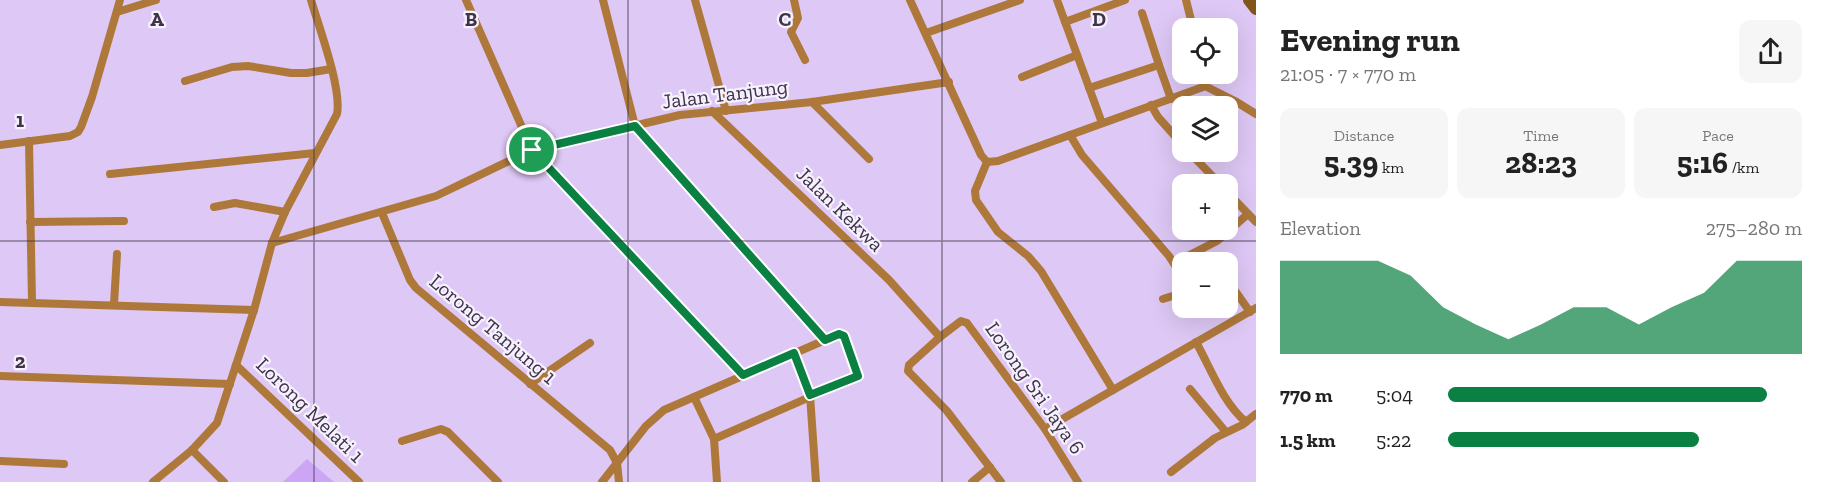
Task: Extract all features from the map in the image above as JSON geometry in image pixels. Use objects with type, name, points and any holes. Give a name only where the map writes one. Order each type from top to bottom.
[{"type":"main road","points":[[1249,0],[1256,9]]},
{"type":"street","points":[[0,145],[70,136],[78,132],[92,97],[120,0]]},
{"type":"street","points":[[117,12],[156,0]]},
{"type":"street","points":[[153,482],[192,450],[217,423],[254,310],[272,243],[315,153],[333,124],[339,105],[337,88],[311,0]]},
{"type":"street","points":[[466,0],[532,150],[743,375]]},
{"type":"street","points":[[603,0],[635,126],[825,340]]},
{"type":"street","points":[[695,0],[726,111]]},
{"type":"street","points":[[794,0],[798,18],[791,32],[805,60]]},
{"type":"street","points":[[910,0],[986,166]]},
{"type":"street","points":[[926,33],[995,4],[1020,0]]},
{"type":"street","points":[[1057,0],[1101,123]]},
{"type":"street","points":[[1065,22],[1125,0]]},
{"type":"street","points":[[1186,0],[1190,18]]},
{"type":"street","points":[[1143,13],[1171,99]]},
{"type":"street","points":[[1022,77],[1077,55]]},
{"type":"street","points":[[1089,88],[1160,65]]},
{"type":"street","points":[[185,81],[232,67],[248,66],[291,73],[331,69]]},
{"type":"street","name":"Jalan Tanjung","points":[[272,243],[382,213],[450,190],[532,150],[680,115],[812,102],[949,82]]},
{"type":"street","points":[[1113,390],[1041,272],[1028,256],[998,232],[978,204],[974,194],[986,166],[1073,141],[1101,123],[1155,111],[1171,99],[1205,86],[1256,114]]},
{"type":"street","points":[[812,102],[869,159]]},
{"type":"street","name":"Jalan Kekwa","points":[[712,111],[889,280],[940,337]]},
{"type":"street","points":[[1155,111],[1172,132]]},
{"type":"street","points":[[29,141],[32,302]]},
{"type":"street","points":[[1073,141],[1172,261]]},
{"type":"street","points":[[110,174],[315,153]]},
{"type":"street","points":[[1199,162],[1210,174]]},
{"type":"street","points":[[214,207],[235,203],[285,212]]},
{"type":"street","points":[[1238,204],[1256,222]]},
{"type":"street","name":"Lorong Tanjung 1","points":[[382,213],[410,280],[416,288],[610,450],[617,463]]},
{"type":"street","points":[[1195,252],[1216,241],[1248,214]]},
{"type":"street","points":[[30,222],[124,221]]},
{"type":"street","points":[[114,304],[117,255]]},
{"type":"street","points":[[1045,429],[1253,310],[1238,293]]},
{"type":"street","points":[[1163,299],[1172,296]]},
{"type":"street","points":[[0,302],[254,310]]},
{"type":"street","name":"Lorong Sri Jaya 6","points":[[1001,482],[947,411],[908,371],[909,365],[961,321],[967,323],[1045,429],[1078,482]]},
{"type":"street","points":[[602,482],[652,418],[664,410],[839,334],[844,336],[858,376],[810,395],[714,439]]},
{"type":"street","points":[[1196,342],[1226,398],[1236,413],[1246,422]]},
{"type":"street","points":[[530,384],[590,343]]},
{"type":"street","points":[[794,353],[810,395],[816,482]]},
{"type":"street","name":"Lorong Melati 1","points":[[236,365],[359,482]]},
{"type":"street","points":[[0,376],[230,384]]},
{"type":"street","points":[[1190,389],[1226,432]]},
{"type":"street","points":[[694,397],[714,439],[717,482]]},
{"type":"street","points":[[1171,472],[1215,438],[1246,422],[1256,414]]},
{"type":"street","points":[[402,441],[441,429],[448,432],[498,482]]},
{"type":"street","points":[[192,450],[224,482]]},
{"type":"street","points":[[0,461],[64,464]]},
{"type":"street","points":[[617,463],[620,482]]},
{"type":"street","points":[[972,482],[990,467]]},
{"type":"shaded area","points":[[307,459],[334,482],[283,482]]},
{"type":"route","points":[[635,126],[825,340],[839,334],[844,336],[858,376],[810,395],[794,353],[743,375],[532,150],[635,126]]}]
